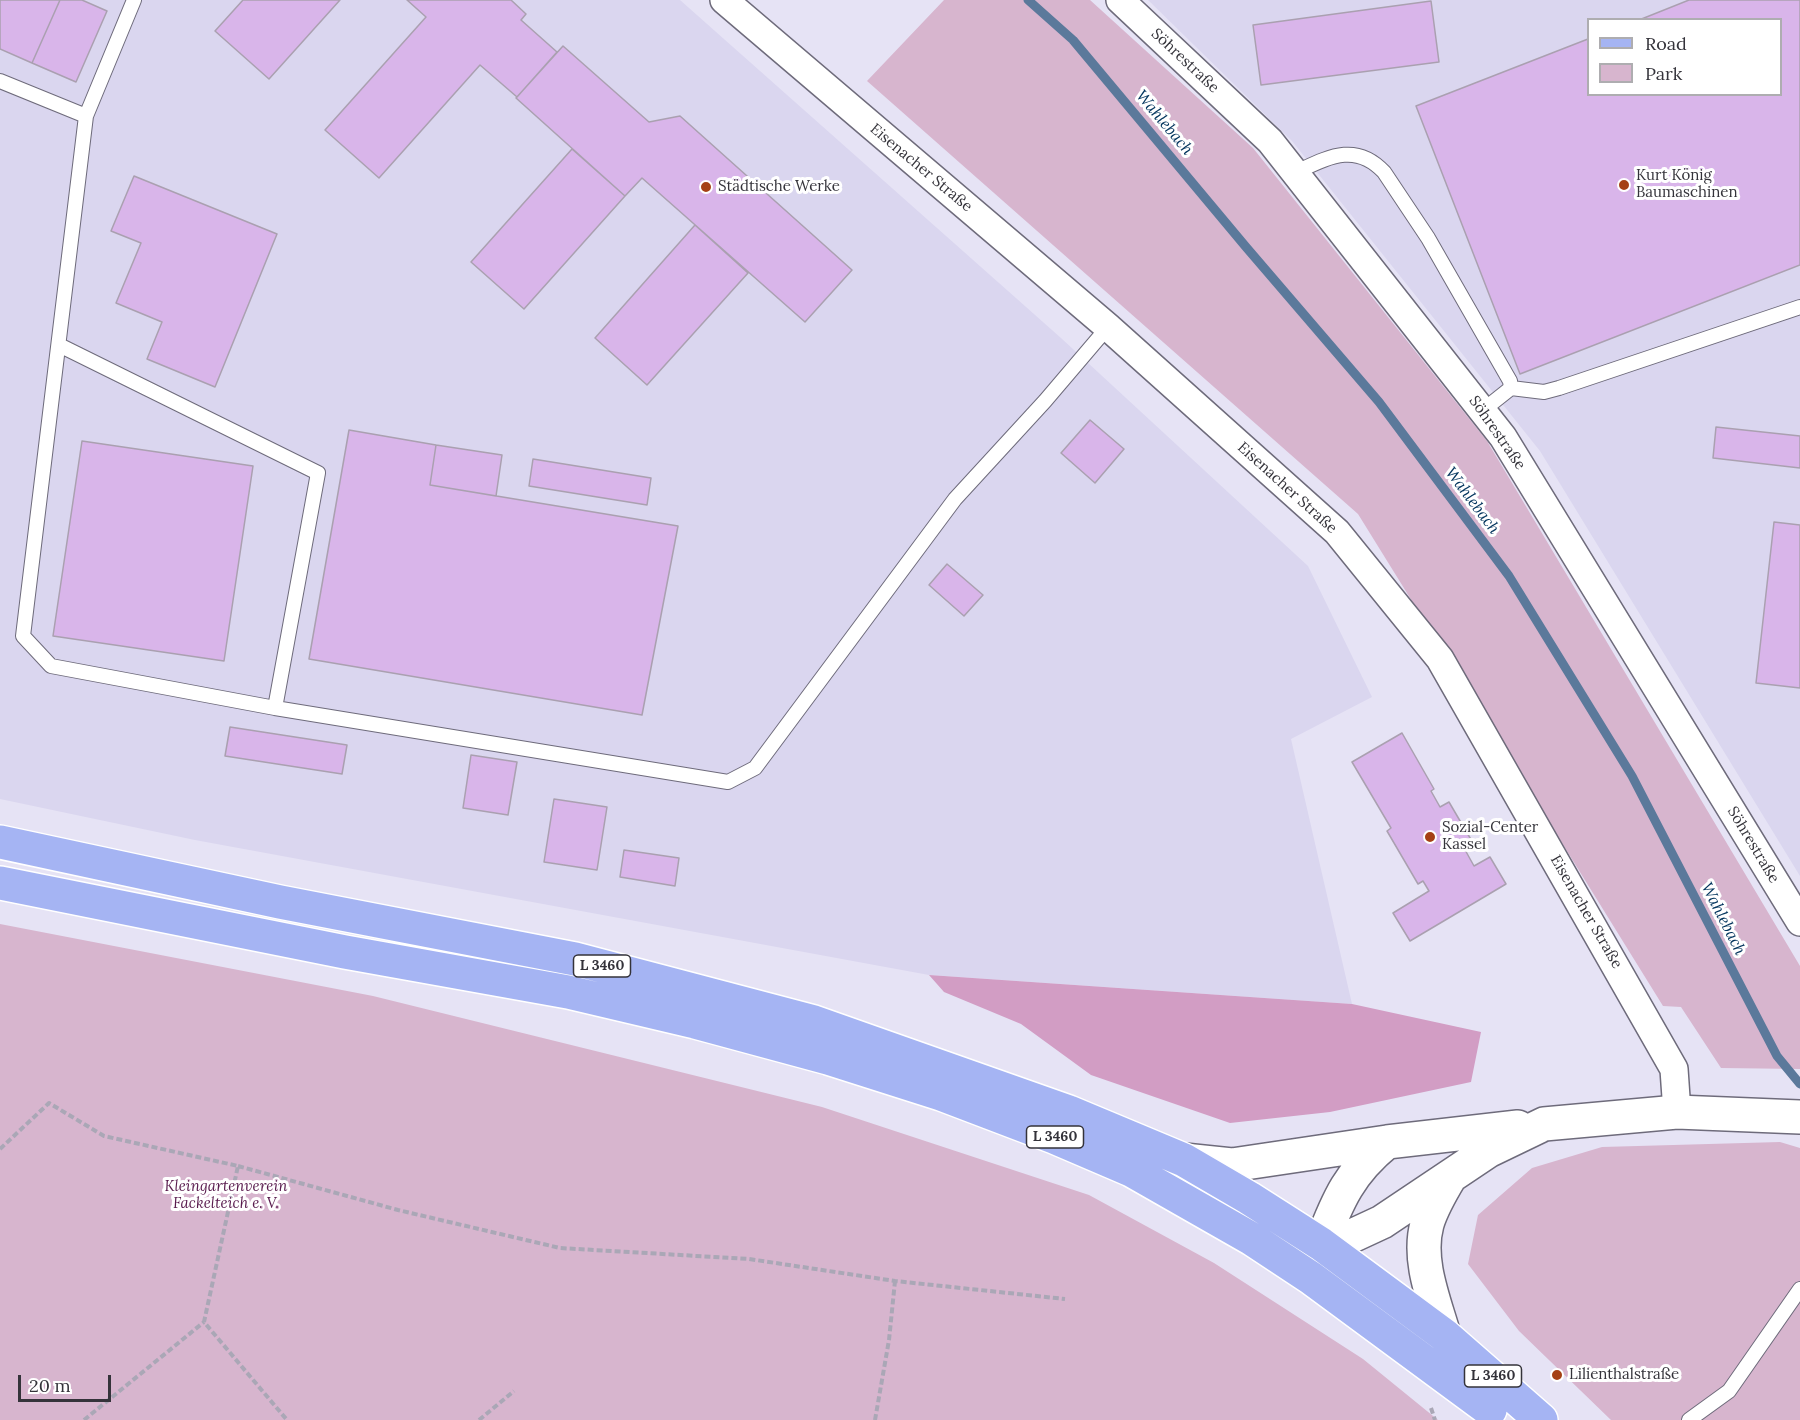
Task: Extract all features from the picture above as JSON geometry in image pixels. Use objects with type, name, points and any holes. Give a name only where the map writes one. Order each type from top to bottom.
[{"type":"main road","name":"L 3460","points":[[0,842],[280,902],[575,958],[814,1022],[1069,1112],[1184,1160],[1321,1244],[1444,1335],[1541,1420]]},
{"type":"main road","name":"L 3460","points":[[0,883],[345,952],[568,993],[695,1022],[828,1058],[941,1094],[1054,1137],[1131,1170],[1267,1248],[1495,1415]]},
{"type":"main road","points":[[1184,1160],[1232,1165],[1388,1142],[1677,1112],[1800,1117]]},
{"type":"main road","points":[[1267,1248],[1321,1244],[1382,1222],[1488,1150],[1544,1124]]},
{"type":"main road","points":[[1321,1244],[1347,1185],[1363,1161],[1388,1142]]},
{"type":"main road","points":[[1444,1335],[1425,1269],[1424,1245],[1427,1224],[1450,1176]]},
{"type":"main road","points":[[1321,1244],[1495,1415]]},
{"type":"street","name":"Eisenacher Straße","points":[[724,0],[1108,327],[1337,532],[1440,659],[1674,1069],[1677,1112]]},
{"type":"street","name":"Söhrestraße","points":[[1120,0],[1270,141],[1509,447],[1800,922]]},
{"type":"lane","points":[[134,0],[86,116],[23,636],[51,666],[275,708],[728,782],[754,768],[955,499],[1046,401],[1108,327]]},
{"type":"lane","points":[[0,81],[86,116]]},
{"type":"lane","points":[[1294,172],[1328,158],[1348,153],[1376,163],[1428,238],[1502,367],[1511,388]]},
{"type":"lane","points":[[1482,411],[1511,388],[1544,392],[1559,388],[1800,307]]},
{"type":"lane","points":[[59,345],[318,473],[275,708]]},
{"type":"lane","points":[[1689,1420],[1729,1391],[1800,1289]]},
{"type":"path","points":[[0,1149],[49,1103],[104,1136],[238,1166],[398,1210],[560,1248],[749,1259],[895,1281],[1065,1299]]},
{"type":"path","points":[[84,1420],[204,1322],[238,1166]]},
{"type":"path","points":[[875,1420],[889,1340],[895,1281]]},
{"type":"path","points":[[204,1322],[287,1420]]},
{"type":"path","points":[[479,1420],[514,1391]]},
{"type":"shaded area","points":[[0,0],[680,0],[1061,338],[1308,566],[1372,697],[1291,739],[1352,1004],[929,975],[195,840],[0,799]]},
{"type":"shaded area","points":[[1148,0],[1800,0],[1800,876],[1540,451],[1292,141]]},
{"type":"shaded area","points":[[929,975],[1352,1004],[1481,1032],[1471,1082],[1330,1112],[1230,1123],[1091,1075],[1021,1024],[944,992]]},
{"type":"green space","points":[[944,0],[1090,0],[1253,148],[1487,441],[1800,966],[1800,1069],[1721,1068],[1681,1007],[1663,1006],[1358,514],[867,81]]},
{"type":"green space","name":"Kleingartenverein Fackelteich e. V.","points":[[0,924],[373,996],[822,1107],[1089,1195],[1214,1263],[1363,1359],[1438,1420],[0,1420]]},
{"type":"green space","points":[[1780,1142],[1800,1148],[1800,1420],[1611,1420],[1519,1331],[1468,1264],[1478,1215],[1532,1168],[1602,1147]]},
{"type":"building","points":[[0,0],[60,0],[32,63],[0,49]]},
{"type":"building","points":[[60,0],[82,0],[107,11],[76,82],[32,63]]},
{"type":"building","points":[[243,0],[340,0],[269,79],[215,31]]},
{"type":"building","points":[[407,0],[511,0],[526,14],[521,20],[557,52],[517,97],[480,65],[379,178],[325,130],[426,17]]},
{"type":"building","name":"Kurt König Baumaschinen","points":[[1689,0],[1800,0],[1800,265],[1520,374],[1416,106],[1587,39],[1587,96],[1782,96],[1782,18],[1644,18]]},
{"type":"building","points":[[1431,1],[1439,62],[1261,85],[1253,25]]},
{"type":"building","name":"Städtische Werke","points":[[563,46],[649,122],[680,116],[852,270],[805,322],[642,178],[625,196],[516,98]]},
{"type":"building","points":[[572,149],[625,196],[524,309],[471,262]]},
{"type":"building","points":[[134,176],[277,234],[215,387],[147,359],[162,322],[116,303],[141,243],[111,231]]},
{"type":"building","points":[[695,225],[748,273],[647,385],[595,338]]},
{"type":"building","points":[[1090,420],[1124,449],[1095,483],[1061,453]]},
{"type":"building","points":[[1716,427],[1800,436],[1800,468],[1713,458]]},
{"type":"building","points":[[349,430],[436,445],[430,485],[678,526],[642,715],[309,659]]},
{"type":"building","points":[[82,441],[253,466],[224,661],[53,636]]},
{"type":"building","points":[[436,445],[502,455],[496,496],[430,485]]},
{"type":"building","points":[[533,459],[651,478],[647,505],[529,486]]},
{"type":"building","points":[[1774,522],[1800,525],[1800,688],[1756,683]]},
{"type":"building","points":[[947,564],[983,595],[964,616],[929,585]]},
{"type":"building","points":[[230,727],[347,745],[342,774],[225,756]]},
{"type":"building","name":"Sozial-Center Kassel","points":[[1402,733],[1434,789],[1431,791],[1440,807],[1449,802],[1473,843],[1464,848],[1474,866],[1490,857],[1506,884],[1410,941],[1393,913],[1429,891],[1423,881],[1418,884],[1387,831],[1391,828],[1352,762]]},
{"type":"building","points":[[471,755],[517,762],[508,815],[463,808]]},
{"type":"building","points":[[554,799],[607,807],[597,870],[544,862]]},
{"type":"building","points":[[624,850],[679,858],[675,886],[620,877]]},
{"type":"waterway","name":"Wahlebach","points":[[1028,0],[1073,40],[1379,402],[1509,576],[1632,776],[1777,1056],[1800,1084]]},
{"type":"place","name":"Kurt König Baumaschinen","points":[[1624,185]]},
{"type":"place","name":"Städtische Werke","points":[[706,187]]},
{"type":"place","name":"Sozial-Center Kassel","points":[[1430,837]]},
{"type":"place","name":"Lilienthalstraße","points":[[1557,1375]]}]
